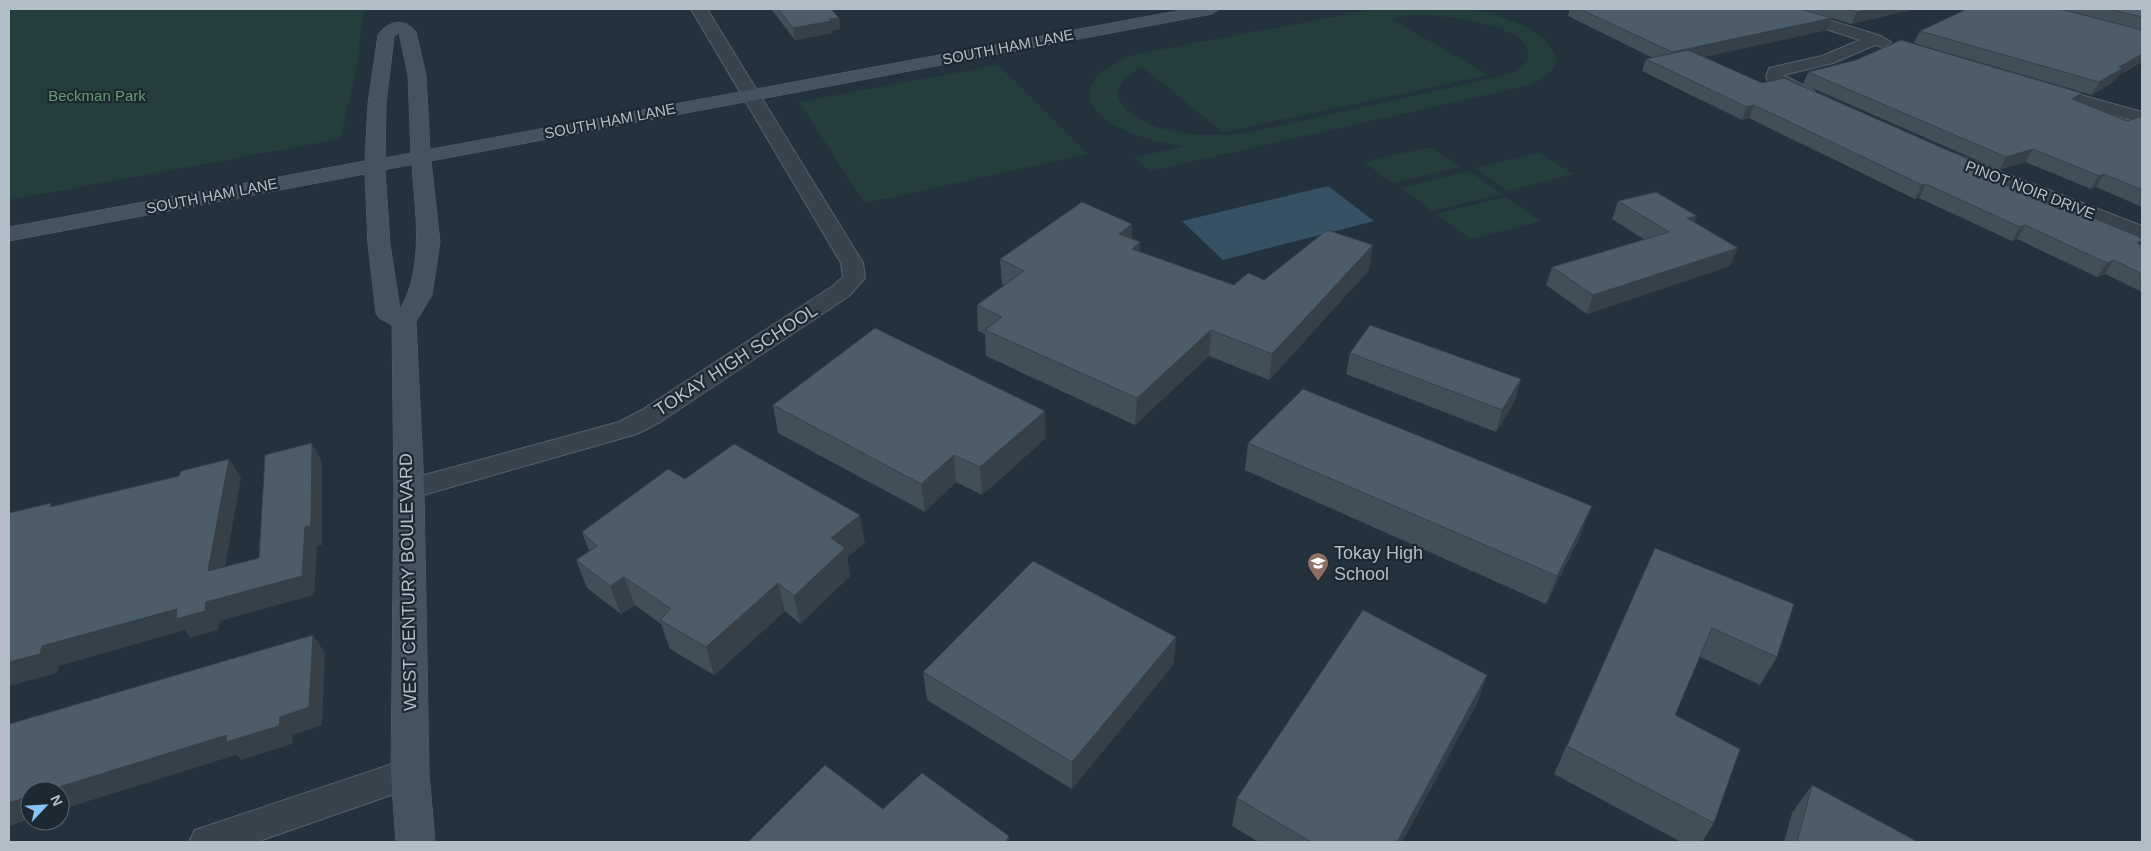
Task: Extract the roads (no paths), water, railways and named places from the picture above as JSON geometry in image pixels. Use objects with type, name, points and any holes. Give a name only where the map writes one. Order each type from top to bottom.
[{"type":"main road","name":"SOUTH HAM LANE","points":[[625,101],[745,87],[1129,9]]},
{"type":"main road","name":"SOUTH HAM LANE","points":[[9,214],[745,87],[1212,9]]},
{"type":"main road","points":[[404,147],[379,252],[388,312],[404,322],[420,295],[429,242],[404,147],[379,68],[386,35],[398,17],[408,32],[417,75],[404,147]]},
{"type":"main road","name":"SOUTH HAM LANE","points":[[9,234],[404,147]]},
{"type":"main road","name":"WEST CENTURY BOULEVARD","points":[[404,322],[409,489],[410,773],[416,842]]},
{"type":"street","points":[[699,9],[745,87]]},
{"type":"street","points":[[1778,9],[1903,48]]},
{"type":"street","points":[[1825,103],[1774,78],[1775,72],[1827,60],[1875,39]]},
{"type":"street","name":"TOKAY HIGH SCHOOL","points":[[409,489],[628,428],[651,416],[841,291],[854,278],[852,263],[745,87]]},
{"type":"street","points":[[2033,87],[2135,116],[2142,101]]},
{"type":"street","name":"PINOT NOIR DRIVE","points":[[1932,151],[1968,167],[2142,233]]},
{"type":"street","points":[[208,842],[410,773]]},
{"type":"water","points":[[1328,186],[1374,221],[1223,260],[1182,221]]},
{"type":"place","name":"Tokay High School","points":[[1318,582]]},
{"type":"park label","name":"Beckman Park","points":[[97,96]]}]
